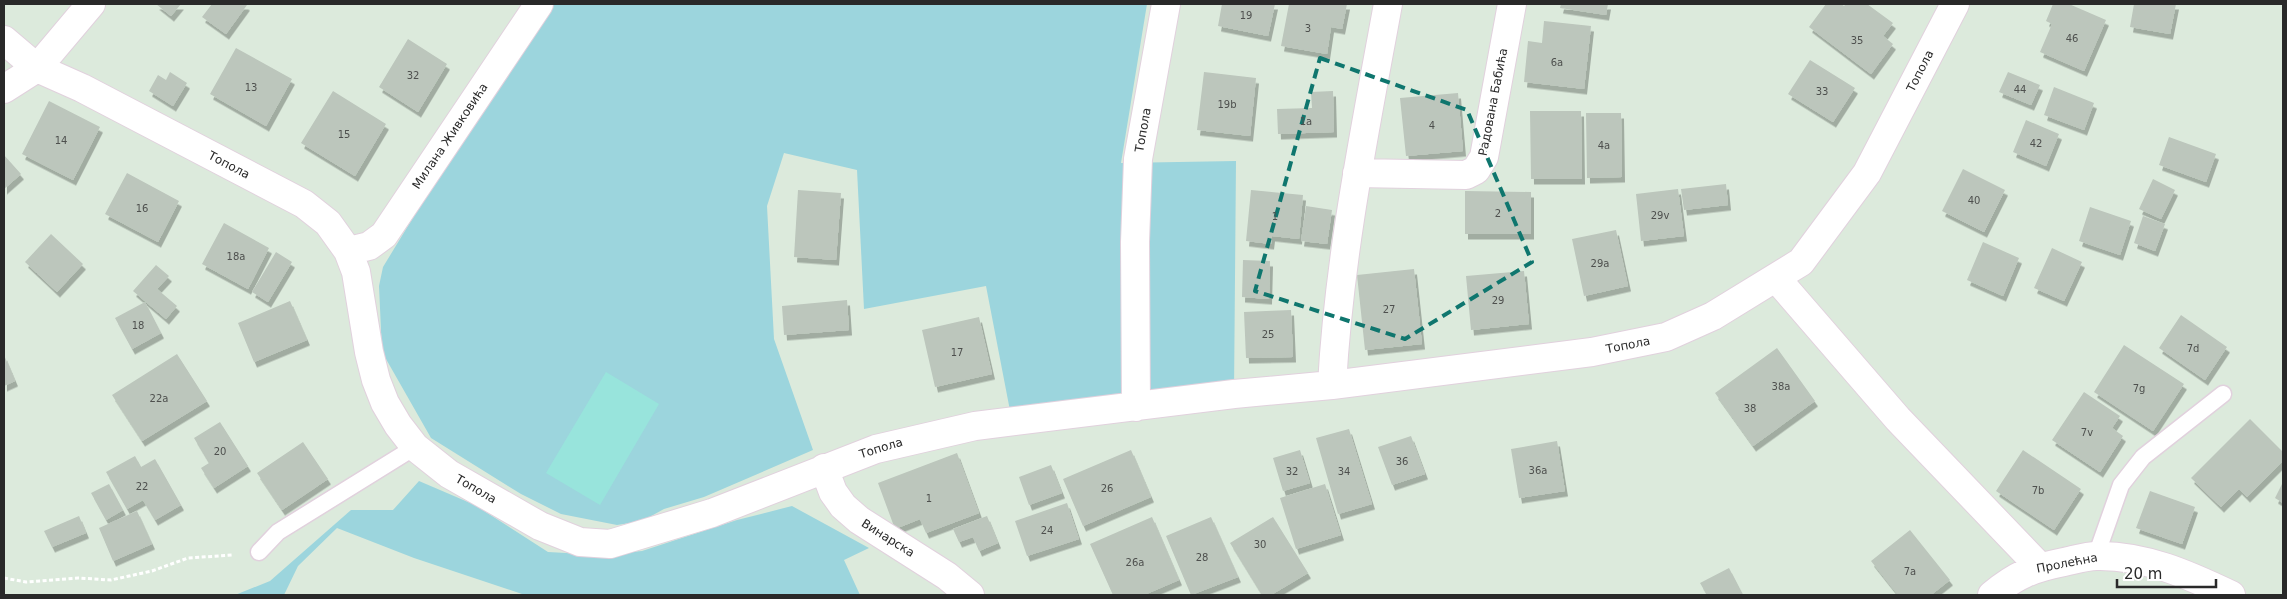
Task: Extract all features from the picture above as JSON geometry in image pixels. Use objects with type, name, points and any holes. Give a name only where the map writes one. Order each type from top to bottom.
[{"type":"street","points":[[4,89],[37,68],[91,4]]},
{"type":"street","name":"Милана Живковића","points":[[348,251],[369,246],[384,235],[539,4]]},
{"type":"street","name":"Топола","points":[[1136,407],[1135,242],[1138,159],[1166,4]]},
{"type":"street","points":[[1332,385],[1339,293],[1357,173],[1388,4]]},
{"type":"street","name":"Радована Бабића","points":[[1357,173],[1466,175],[1476,170],[1484,157],[1512,4]]},
{"type":"street","name":"Топола","points":[[4,40],[37,68],[82,88],[304,204],[328,223],[348,251],[356,272],[369,352],[376,380],[385,403],[398,425],[415,447],[449,474],[540,526],[580,542],[610,544],[684,522],[876,449],[975,426],[1234,394],[1332,385],[1598,351],[1666,337],[1713,316],[1801,262],[1867,173],[1955,4]]},
{"type":"street","points":[[1776,278],[1898,419],[2039,566]]},
{"type":"street","name":"Винарска","points":[[824,468],[833,492],[843,506],[859,520],[947,576],[970,595]]},
{"type":"street","name":"Пролећна","points":[[1992,595],[2010,580],[2039,566],[2096,556],[2136,558],[2188,575],[2232,595]]},
{"type":"lane","points":[[2096,556],[2121,485],[2143,457],[2223,394]]},
{"type":"lane","points":[[259,552],[278,532],[415,447]]},
{"type":"path","points":[[4,578],[26,582],[78,578],[111,580],[152,571],[188,558],[259,552]]},
{"type":"highlighted area","points":[[1320,58],[1467,110],[1532,262],[1405,339],[1255,291]]},
{"type":"shaded area","points":[[543,4],[1147,4],[1121,163],[1236,161],[1234,394],[1012,421],[986,286],[864,309],[857,170],[784,153],[767,206],[774,339],[813,450],[704,497],[664,509],[642,521],[617,525],[561,514],[521,494],[431,438],[382,352],[379,286],[383,267]]},
{"type":"shaded area","points":[[606,372],[659,404],[600,505],[546,473]]},
{"type":"shaded area","points":[[419,481],[475,505],[548,552],[602,555],[642,551],[737,520],[792,506],[869,548],[844,560],[860,595],[525,595],[414,558],[337,528],[298,566],[284,595],[235,595],[270,581],[351,510],[393,510]]},
{"type":"building","points":[[156,4],[181,4],[171,16]]},
{"type":"building","points":[[212,4],[247,5],[226,34],[202,17]]},
{"type":"building","points":[[1222,4],[1275,4],[1268,36],[1218,26]]},
{"type":"building","points":[[1289,4],[1347,4],[1342,29],[1331,27],[1327,54],[1281,46]]},
{"type":"building","points":[[1561,4],[1608,4],[1606,15],[1560,8]]},
{"type":"building","points":[[1826,4],[1841,4],[1844,6],[1846,4],[1867,4],[1893,23],[1883,36],[1893,44],[1871,74],[1809,27]]},
{"type":"building","points":[[2053,4],[2069,4],[2106,20],[2084,71],[2040,52],[2052,24],[2046,21]]},
{"type":"building","points":[[2134,4],[2176,4],[2170,34],[2130,27]]},
{"type":"building","points":[[1544,21],[1591,26],[1584,89],[1524,82],[1528,41],[1542,43]]},
{"type":"building","points":[[408,39],[447,64],[418,112],[379,87]]},
{"type":"building","points":[[236,48],[292,79],[266,126],[210,94]]},
{"type":"building","points":[[1810,60],[1855,88],[1833,122],[1788,94]]},
{"type":"building","points":[[170,72],[187,83],[173,106],[149,91],[158,75],[166,80]]},
{"type":"building","points":[[1204,72],[1256,78],[1250,136],[1197,130]]},
{"type":"building","points":[[2008,72],[2040,85],[2031,105],[1999,92]]},
{"type":"building","points":[[2054,87],[2094,103],[2084,130],[2044,115]]},
{"type":"building","points":[[333,91],[386,124],[355,176],[301,143]]},
{"type":"building","points":[[1333,91],[1334,132],[1278,134],[1277,109],[1312,108],[1311,92]]},
{"type":"building","points":[[1458,93],[1463,151],[1406,156],[1400,98]]},
{"type":"building","points":[[49,101],[100,127],[73,180],[22,154]]},
{"type":"building","points":[[1530,111],[1581,111],[1582,179],[1531,179]]},
{"type":"building","points":[[1586,113],[1621,113],[1622,177],[1587,178]]},
{"type":"building","points":[[2026,120],[2059,134],[2046,166],[2013,152]]},
{"type":"building","points":[[2169,137],[2216,154],[2206,182],[2159,165]]},
{"type":"building","points":[[4,155],[21,174],[4,189]]},
{"type":"building","points":[[1963,169],[2005,190],[1984,232],[1942,211]]},
{"type":"building","points":[[127,173],[179,201],[158,242],[105,214]]},
{"type":"building","points":[[2153,179],[2175,190],[2161,219],[2139,209]]},
{"type":"building","points":[[1726,184],[1728,205],[1684,210],[1681,189]]},
{"type":"building","points":[[1678,189],[1684,236],[1641,241],[1636,194]]},
{"type":"building","points":[[798,190],[841,193],[836,260],[794,257]]},
{"type":"building","points":[[1251,190],[1303,195],[1299,239],[1272,236],[1271,244],[1246,241]]},
{"type":"building","points":[[1465,191],[1531,192],[1531,234],[1465,234]]},
{"type":"building","points":[[1306,206],[1332,210],[1327,244],[1301,241]]},
{"type":"building","points":[[2090,207],[2131,221],[2120,255],[2079,241]]},
{"type":"building","points":[[2143,216],[2165,224],[2155,251],[2134,243]]},
{"type":"building","points":[[224,223],[269,248],[248,289],[202,264]]},
{"type":"building","points":[[1616,230],[1628,286],[1584,296],[1572,239]]},
{"type":"building","points":[[51,234],[83,264],[57,292],[25,262]]},
{"type":"building","points":[[1983,242],[2019,258],[2003,296],[1967,280]]},
{"type":"building","points":[[2052,248],[2082,262],[2064,301],[2034,288]]},
{"type":"building","points":[[276,252],[292,262],[268,302],[252,292]]},
{"type":"building","points":[[1243,260],[1270,261],[1269,299],[1242,297]]},
{"type":"building","points":[[156,265],[169,276],[157,289],[177,306],[166,319],[133,291]]},
{"type":"building","points":[[1414,269],[1422,344],[1365,350],[1357,275]]},
{"type":"building","points":[[1524,271],[1529,324],[1471,330],[1466,276]]},
{"type":"building","points":[[847,300],[849,330],[784,335],[782,306]]},
{"type":"building","points":[[290,301],[307,340],[254,362],[238,323]]},
{"type":"building","points":[[145,302],[161,333],[132,349],[115,318]]},
{"type":"building","points":[[1291,310],[1293,357],[1246,358],[1244,312]]},
{"type":"building","points":[[2181,315],[2227,347],[2205,380],[2159,348]]},
{"type":"building","points":[[979,317],[992,374],[935,387],[922,330]]},
{"type":"building","points":[[2124,345],[2184,384],[2153,431],[2094,392]]},
{"type":"building","points":[[1777,348],[1815,401],[1753,446],[1715,393]]},
{"type":"building","points":[[177,354],[207,401],[142,441],[112,395]]},
{"type":"building","points":[[4,355],[15,381],[4,386]]},
{"type":"building","points":[[2084,392],[2120,416],[2112,428],[2123,436],[2100,472],[2052,440]]},
{"type":"building","points":[[2250,419],[2283,452],[2283,461],[2247,497],[2239,489],[2221,507],[2191,478]]},
{"type":"building","points":[[220,422],[248,466],[214,488],[201,468],[209,463],[194,438]]},
{"type":"building","points":[[1349,429],[1372,504],[1338,514],[1316,438]]},
{"type":"building","points":[[1411,436],[1425,474],[1392,485],[1378,447]]},
{"type":"building","points":[[1557,441],[1565,491],[1519,498],[1511,449]]},
{"type":"building","points":[[303,442],[328,479],[282,510],[257,473]]},
{"type":"building","points":[[1131,450],[1151,497],[1083,526],[1063,479]]},
{"type":"building","points":[[1300,450],[1310,483],[1283,491],[1273,458]]},
{"type":"building","points":[[2023,450],[2081,489],[2054,530],[1996,491]]},
{"type":"building","points":[[957,453],[979,513],[926,533],[920,519],[895,529],[878,483]]},
{"type":"building","points":[[135,456],[141,467],[155,459],[181,505],[155,520],[143,500],[127,509],[106,472]]},
{"type":"building","points":[[1051,465],[1062,493],[1029,505],[1019,477]]},
{"type":"building","points":[[2283,482],[2283,503],[2275,498]]},
{"type":"building","points":[[109,484],[123,510],[106,520],[91,493]]},
{"type":"building","points":[[1325,484],[1341,535],[1296,549],[1280,498]]},
{"type":"building","points":[[2150,491],[2195,507],[2182,544],[2136,528]]},
{"type":"building","points":[[1067,503],[1079,539],[1027,556],[1015,521]]},
{"type":"building","points":[[137,511],[152,544],[113,561],[99,528]]},
{"type":"building","points":[[79,516],[86,533],[52,547],[44,531]]},
{"type":"building","points":[[987,516],[998,543],[979,551],[973,537],[959,542],[953,529]]},
{"type":"building","points":[[1152,517],[1179,580],[1144,595],[1113,595],[1090,544]]},
{"type":"building","points":[[1211,517],[1238,577],[1191,595],[1166,536]]},
{"type":"building","points":[[1273,517],[1308,573],[1271,595],[1262,595],[1230,543]]},
{"type":"building","points":[[1910,530],[1950,580],[1931,595],[1898,595],[1871,561]]},
{"type":"building","points":[[1729,568],[1743,595],[1707,595],[1700,583]]}]
